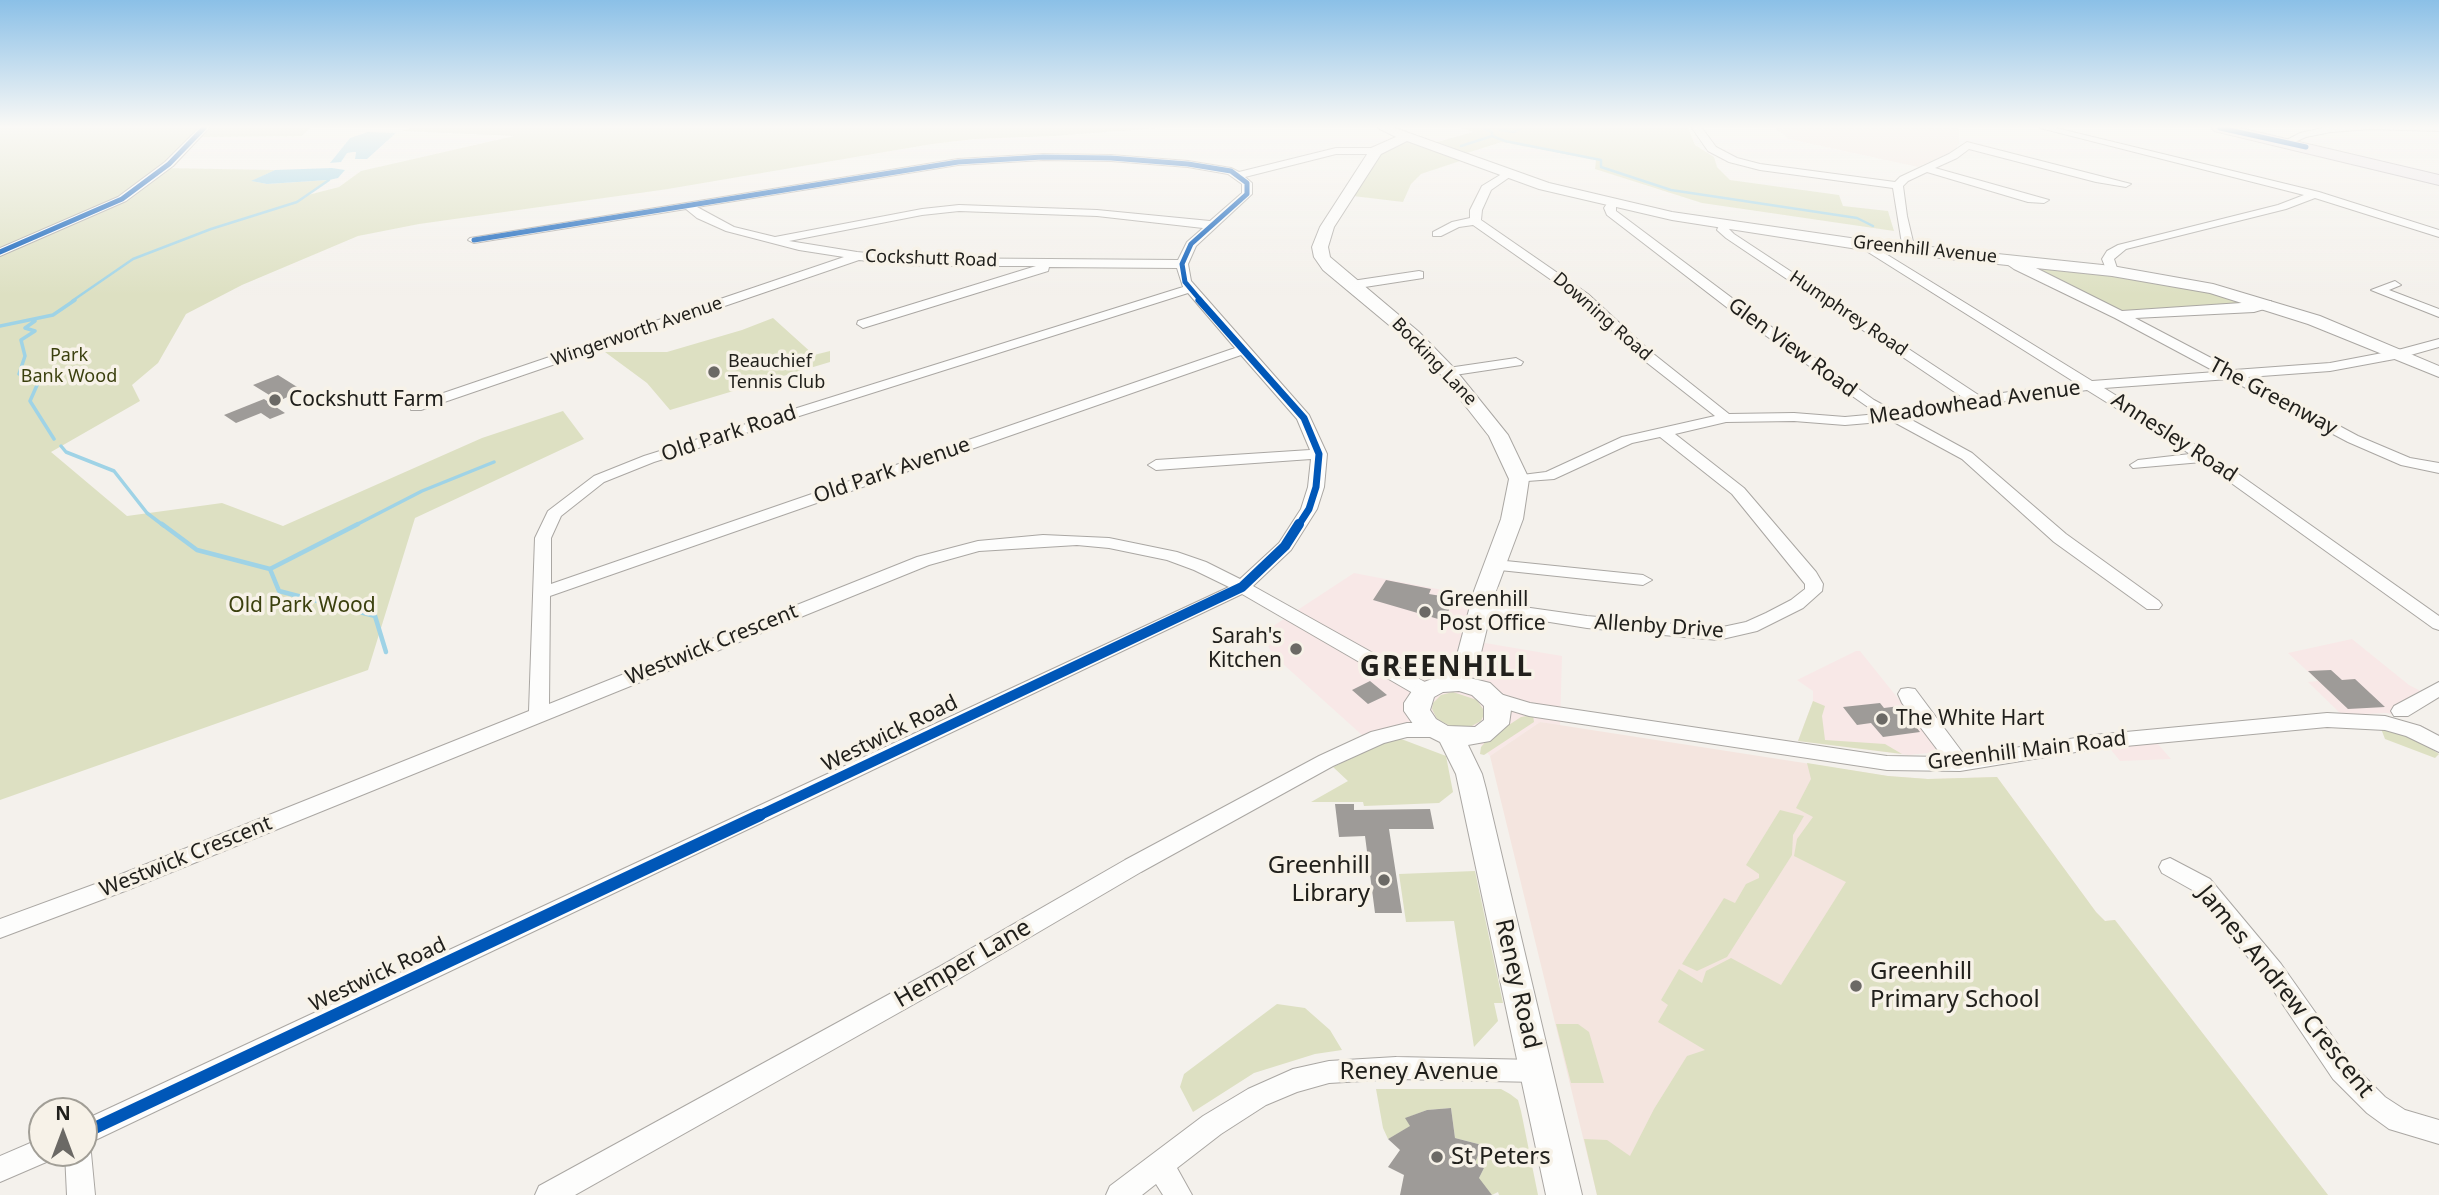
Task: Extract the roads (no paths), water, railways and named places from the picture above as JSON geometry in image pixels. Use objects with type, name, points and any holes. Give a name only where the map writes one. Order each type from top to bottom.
[{"type":"street","points":[[0,252],[122,199],[142,184]]},
{"type":"street","points":[[474,240],[824,184]]},
{"type":"street","points":[[1182,264],[1191,244],[1247,194],[1247,184]]},
{"type":"street","name":"Bocking Lane","points":[[1355,184],[1321,238],[1322,257],[1329,267],[1413,336],[1448,372],[1498,435],[1519,479]]},
{"type":"street","points":[[1437,234],[1457,224],[1475,221],[1476,209],[1486,188],[1493,184]]},
{"type":"street","name":"Greenhill Avenue","points":[[1543,184],[1612,204],[1724,225],[1864,245],[2112,271],[2193,285],[2267,304],[2400,354],[2439,372]]},
{"type":"street","points":[[1882,184],[1898,186],[1901,216],[1909,250]]},
{"type":"street","points":[[1977,184],[2028,199],[2044,200]]},
{"type":"street","points":[[2273,184],[2315,194],[2439,234]]},
{"type":"street","points":[[2112,271],[2108,259],[2111,253],[2122,247],[2282,207],[2315,194]]},
{"type":"street","name":"Glen View Road","points":[[1612,204],[1609,208],[1611,213],[1746,316],[1806,360],[1893,417],[1967,456],[2060,538],[2153,605]]},
{"type":"street","name":"Cockshutt Road","points":[[690,207],[701,216],[730,229],[773,241],[857,256],[919,262],[1182,264]]},
{"type":"street","points":[[773,241],[922,212],[959,208],[1086,212],[1211,225]]},
{"type":"street","name":"Downing Road","points":[[1475,221],[1584,297],[1646,355],[1726,418]]},
{"type":"street","name":"Humphrey Road","points":[[1724,225],[1723,230],[1730,236],[1977,401]]},
{"type":"street","name":"Annesley Road","points":[[1864,245],[2205,457],[2439,624]]},
{"type":"street","name":"Wingerworth Avenue","points":[[416,407],[857,256]]},
{"type":"street","name":"The Greenway","points":[[2008,259],[2031,273],[2120,315],[2353,439],[2406,462],[2436,471]]},
{"type":"street","points":[[863,324],[1047,267],[1052,262]]},
{"type":"street","name":"Westwick Road","points":[[98,1126],[1242,587],[1267,566],[1298,528],[1316,487],[1319,454],[1304,418],[1189,289],[1182,264]]},
{"type":"street","points":[[1352,285],[1422,279],[1409,265]]},
{"type":"street","points":[[2395,285],[2377,289],[2439,313]]},
{"type":"street","name":"Old Park Road","points":[[539,715],[543,538],[547,525],[566,502],[599,479],[649,459],[1189,289]]},
{"type":"street","name":"The Greenway","points":[[2120,315],[2254,308],[2267,304]]},
{"type":"street","name":"Meadowhead Avenue","points":[[1519,479],[1549,476],[1595,453],[1662,431],[1726,418],[1794,417],[1845,421],[1893,417],[1977,401],[2093,385],[2306,370],[2358,363],[2439,344]]},
{"type":"street","name":"Old Park Avenue","points":[[540,594],[1245,349]]},
{"type":"street","points":[[1448,372],[1516,362]]},
{"type":"street","name":"Allenby Drive","points":[[1481,606],[1587,622],[1718,634],[1751,627],[1797,604],[1813,591],[1814,584],[1810,576],[1738,491],[1662,431]]},
{"type":"street","points":[[1156,465],[1319,454]]},
{"type":"street","points":[[2138,465],[2205,457]]},
{"type":"street","points":[[1489,730],[1499,710],[1473,679],[1467,661],[1481,606],[1512,519],[1519,479]]},
{"type":"street","name":"Westwick Crescent","points":[[0,929],[117,885],[923,561],[978,546],[1043,540],[1109,543],[1181,560],[1242,587],[1430,695]]},
{"type":"street","points":[[1496,565],[1643,580]]},
{"type":"street","points":[[1467,661],[1430,695],[1427,725],[1442,733],[1489,730],[1513,714],[1529,709]]},
{"type":"street","points":[[1430,695],[1459,683],[1486,693]]},
{"type":"street","points":[[2401,711],[2439,688]]},
{"type":"street","name":"Greenhill Main Road","points":[[1486,693],[1529,709],[1836,757],[1899,764],[1960,764],[2094,742],[2327,720],[2361,719],[2385,723],[2413,732],[2439,745]]},
{"type":"street","points":[[1908,694],[1912,704],[1960,764]]},
{"type":"street","name":"Hemper Lane","points":[[1378,737],[1430,695]]},
{"type":"street","name":"Hemper Lane","points":[[549,1195],[935,980],[1133,866],[1326,761],[1378,737],[1407,730],[1442,733]]},
{"type":"street","name":"Reney Road","points":[[1469,774],[1474,747],[1489,730]]},
{"type":"street","name":"Reney Road","points":[[1442,733],[1469,774],[1564,1195]]},
{"type":"street","name":"James Andrew Crescent","points":[[2170,867],[2202,885],[2273,971],[2334,1060],[2376,1105],[2399,1120],[2439,1132]]},
{"type":"street","name":"Reney Avenue","points":[[1120,1195],[1212,1125],[1257,1097],[1293,1080],[1329,1072],[1396,1068],[1537,1071]]},
{"type":"street","points":[[0,1169],[28,1157]]},
{"type":"street","points":[[1160,1166],[1178,1195]]},
{"type":"street","points":[[79,1167],[81,1195]]},
{"type":"waterway","points":[[72,301],[133,259],[211,229],[297,202],[324,184]]},
{"type":"waterway","points":[[1652,184],[1671,190],[1857,218],[1873,226]]},
{"type":"waterway","points":[[0,326],[53,315],[75,300]]},
{"type":"waterway","points":[[35,321],[25,328],[35,331],[21,340],[25,356],[19,374],[38,383],[30,401],[54,439]]},
{"type":"waterway","points":[[61,446],[66,452],[114,471],[147,513],[164,526]]},
{"type":"waterway","points":[[354,526],[422,491],[494,462]]},
{"type":"waterway","points":[[162,524],[197,550],[270,569]]},
{"type":"waterway","points":[[270,569],[358,524]]},
{"type":"waterway","points":[[270,569],[279,591],[375,616],[386,652]]},
{"type":"place","name":"Beauchief Tennis Club","points":[[714,372]]},
{"type":"place","name":"Cockshutt Farm","points":[[275,400]]},
{"type":"place","name":"Greenhill Post Office","points":[[1425,612]]},
{"type":"place","name":"Sarah's Kitchen","points":[[1296,649]]},
{"type":"place","name":"The White Hart","points":[[1882,719]]},
{"type":"place","name":"Greenhill Library","points":[[1384,880]]},
{"type":"place","name":"Greenhill Primary School","points":[[1856,986]]},
{"type":"place","name":"St Peters","points":[[1437,1157]]},
{"type":"district","name":"GREENHILL","points":[[1447,668]]},
{"type":"park label","name":"Park Bank Wood","points":[[69,366]]},
{"type":"park label","name":"Old Park Wood","points":[[302,606]]}]
